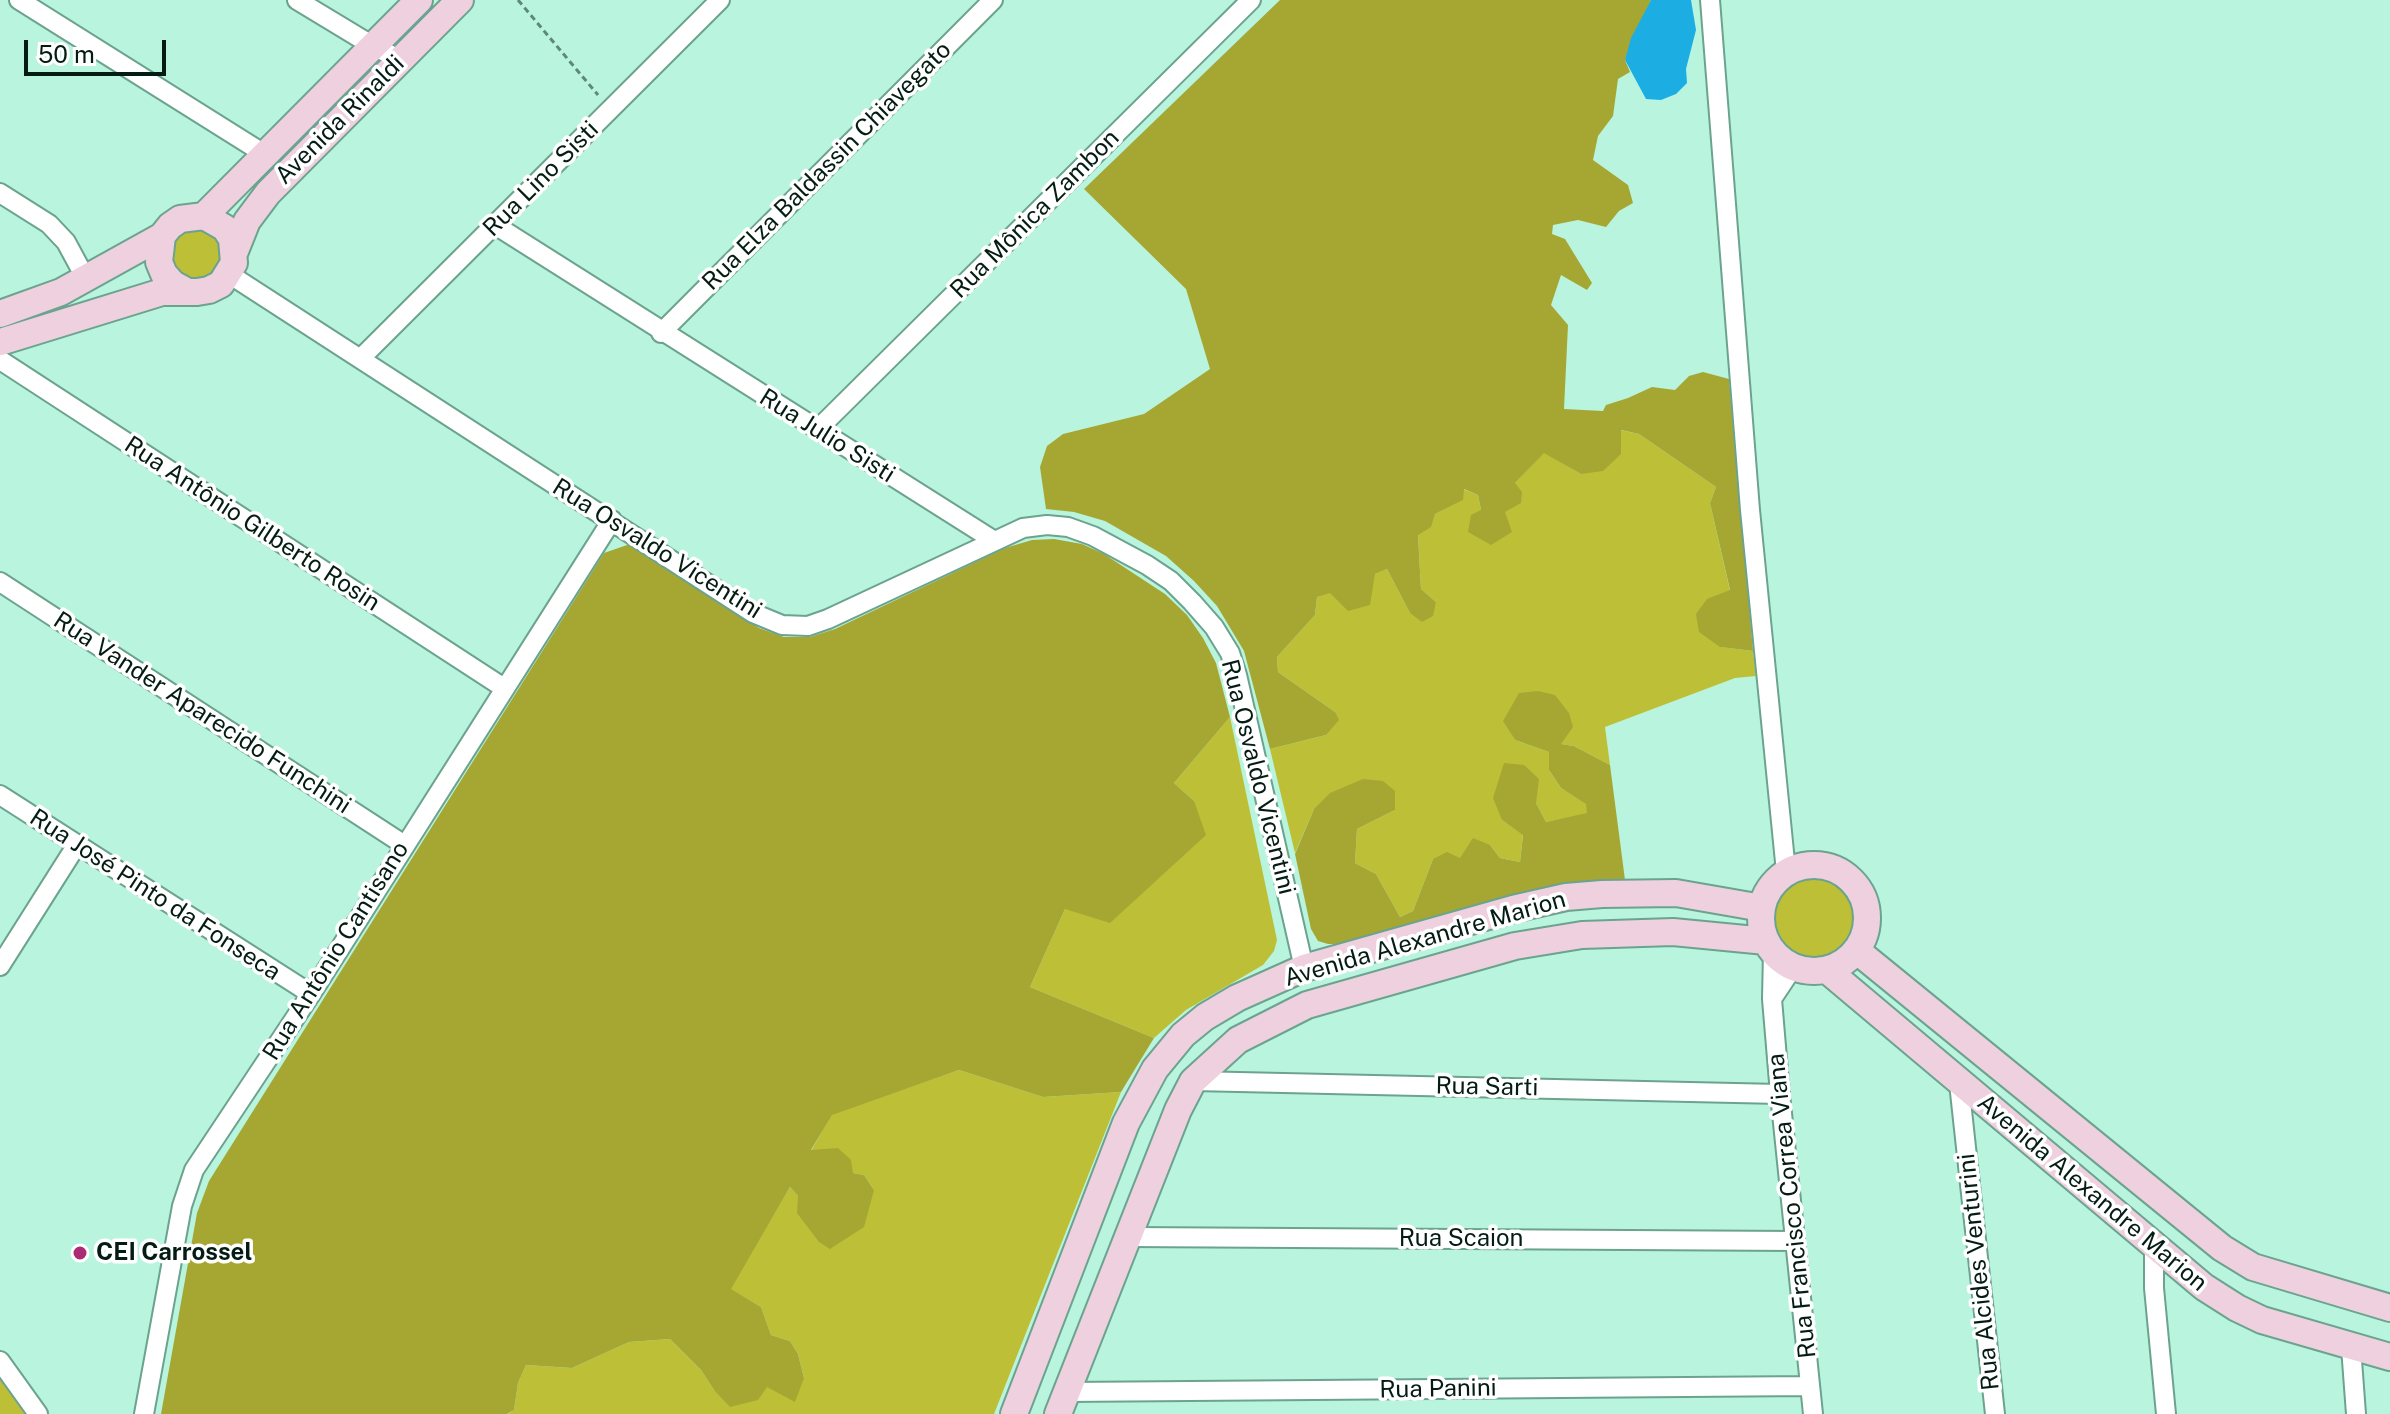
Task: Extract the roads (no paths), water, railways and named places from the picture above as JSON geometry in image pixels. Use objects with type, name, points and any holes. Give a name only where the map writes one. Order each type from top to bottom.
[{"type":"street","points":[[19,0],[266,155]]},
{"type":"street","points":[[297,0],[399,59]]},
{"type":"street","name":"Avenida Rinaldi","points":[[204,216],[419,0]]},
{"type":"street","name":"Avenida Rinaldi","points":[[232,262],[247,221],[268,193],[460,0]]},
{"type":"street","name":"Rua Lino Sisti","points":[[361,358],[720,0]]},
{"type":"street","name":"Rua Elza Baldassin Chiavegato","points":[[661,333],[993,0]]},
{"type":"street","name":"Rua Mônica Zambon","points":[[818,429],[1251,0]]},
{"type":"street","points":[[1710,0],[1750,510],[1786,872]]},
{"type":"street","points":[[0,193],[49,224],[66,242],[86,279]]},
{"type":"street","points":[[0,314],[86,279],[162,236],[180,219],[204,216],[225,228],[232,262],[221,284],[197,292],[162,292],[0,342]]},
{"type":"street","name":"Rua Julio Sisti","points":[[495,225],[661,333],[993,540]]},
{"type":"street","points":[[162,236],[159,262],[164,274],[184,290]]},
{"type":"street","name":"Rua Osvaldo Vicentini","points":[[232,262],[361,358],[753,613],[782,625],[808,626],[828,619],[1023,528],[1047,525],[1068,527],[1093,536],[1147,565],[1171,581],[1214,627],[1230,653],[1304,968]]},
{"type":"street","name":"Rua Antônio Gilberto Rosin","points":[[0,360],[504,688]]},
{"type":"street","name":"Rua Antônio Cantisano","points":[[144,1414],[182,1206],[194,1170],[311,994],[403,844],[612,520]]},
{"type":"street","name":"Rua Vander Aparecido Funchini","points":[[0,582],[403,844]]},
{"type":"street","name":"Rua José Pinto da Fonseca","points":[[0,795],[311,994]]},
{"type":"street","points":[[0,966],[76,846]]},
{"type":"street","points":[[1821,865],[1839,871],[1853,882],[1863,898],[1867,916],[1865,934],[1856,950],[1843,963],[1827,970],[1809,971],[1778,953],[1761,925],[1762,908],[1774,882],[1786,872],[1803,866],[1821,865]]},
{"type":"street","name":"Avenida Alexandre Marion","points":[[1014,1414],[1126,1123],[1155,1069],[1183,1035],[1205,1017],[1237,998],[1304,968],[1566,897],[1676,893],[1762,908]]},
{"type":"street","name":"Avenida Alexandre Marion","points":[[1062,1403],[1178,1110],[1193,1081],[1238,1040],[1307,1005],[1515,946],[1582,935],[1673,932],[1778,953]]},
{"type":"street","name":"Avenida Alexandre Marion","points":[[1856,950],[2222,1248],[2253,1267],[2390,1308]]},
{"type":"street","points":[[1772,999],[1778,953]]},
{"type":"street","name":"Rua Francisco Correa Viana","points":[[1778,953],[1772,999],[1813,1414]]},
{"type":"street","name":"Avenida Alexandre Marion","points":[[1827,970],[2204,1287],[2262,1320],[2390,1357]]},
{"type":"street","name":"Rua Sarti","points":[[1193,1081],[1780,1094]]},
{"type":"street","name":"Rua Alcides Venturini","points":[[1959,1083],[1995,1414]]},
{"type":"street","name":"Rua Scaion","points":[[1127,1237],[1795,1241]]},
{"type":"street","points":[[2154,1247],[2154,1288],[2166,1414]]},
{"type":"street","points":[[2351,1347],[2356,1414]]},
{"type":"street","points":[[0,1361],[38,1414]]},
{"type":"street","name":"Rua Panini","points":[[1062,1403],[1810,1386]]},
{"type":"water","points":[[1651,0],[1691,0],[1696,30],[1686,69],[1687,83],[1676,94],[1661,100],[1646,99],[1625,60],[1631,38]]},
{"type":"place","name":"CEI Carrossel","points":[[80,1253]]}]
